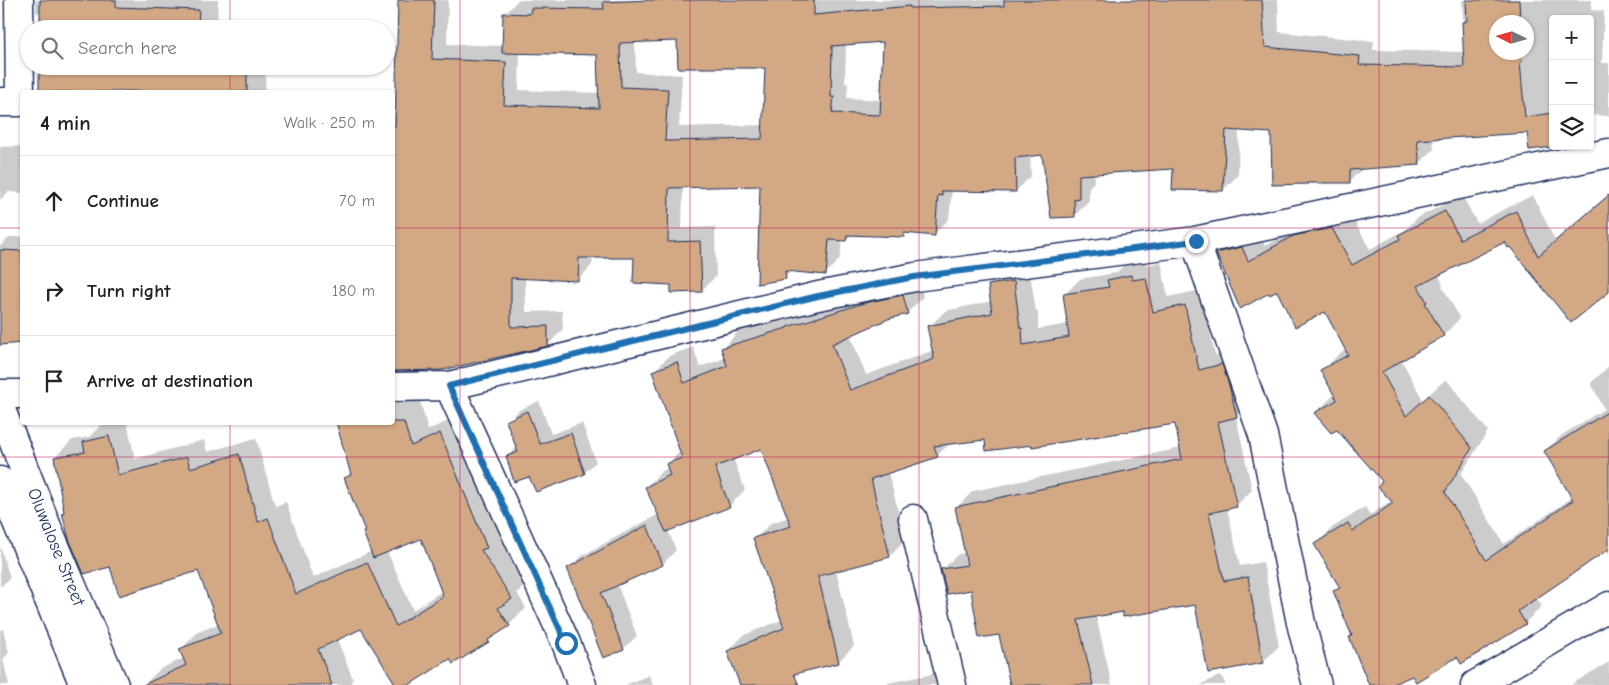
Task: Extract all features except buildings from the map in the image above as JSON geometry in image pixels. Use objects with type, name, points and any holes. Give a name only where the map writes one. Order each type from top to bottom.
[{"type":"street","points":[[14,102],[19,0]]},
{"type":"street","points":[[395,387],[449,386],[827,294],[914,277],[1196,241],[1609,153]]},
{"type":"street","points":[[1196,241],[1263,435],[1301,623],[1317,685]]},
{"type":"street","points":[[449,386],[566,643],[582,685]]},
{"type":"street","points":[[0,394],[20,394]]},
{"type":"street","name":"Oluwalose Street","points":[[0,407],[47,527],[114,685]]},
{"type":"street","name":"Oluwalose Street","points":[[0,481],[84,685]]},
{"type":"street","points":[[912,519],[952,685]]},
{"type":"street","points":[[1475,685],[1609,606]]},
{"type":"route","points":[[566,643],[449,386],[818,296],[914,277],[1196,241]]}]
